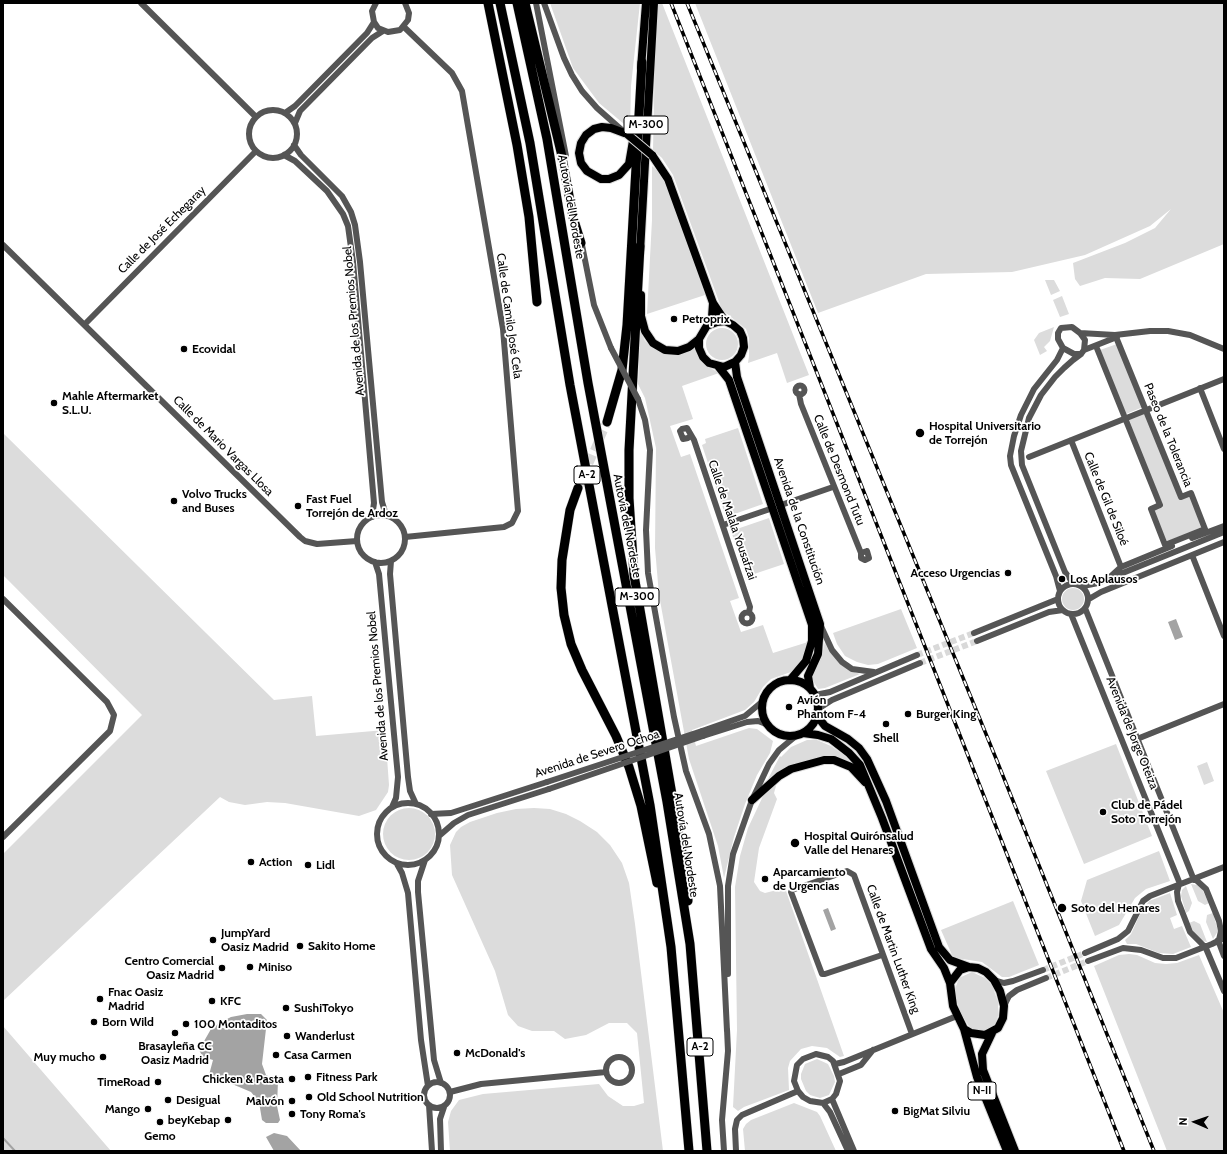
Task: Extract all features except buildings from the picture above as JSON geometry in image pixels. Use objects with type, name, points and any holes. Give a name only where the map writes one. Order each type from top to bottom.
[{"type":"highway","points":[[488,3],[517,145],[529,217],[537,302]]},
{"type":"highway","name":"A-2","points":[[500,3],[530,143],[572,393],[650,805],[671,947],[689,1151]]},
{"type":"highway","name":"Autovía del Nordeste","points":[[517,3],[547,139],[588,383],[667,802],[690,944],[708,1151]]},
{"type":"highway","points":[[524,3],[561,152],[573,217],[581,243]]},
{"type":"highway","name":"M-300","points":[[607,422],[622,370],[627,325],[642,62]]},
{"type":"highway","name":"M-300","points":[[640,246],[629,450],[629,498],[634,575],[687,881],[690,944]]},
{"type":"highway","points":[[578,488],[570,510],[562,560],[561,588],[564,615],[572,644],[582,670],[616,736],[629,767],[641,806],[671,947]]},
{"type":"main road","name":"M-300","points":[[642,62],[646,3]]},
{"type":"main road","name":"M-300","points":[[640,246],[654,3]]},
{"type":"main road","points":[[642,62],[629,164],[619,175],[609,179],[601,179],[587,171],[581,162],[579,153],[581,143],[586,135],[602,127],[611,128],[626,133],[652,155],[668,179],[677,198],[713,303],[726,321],[740,330],[743,338],[744,347],[741,355],[735,362],[724,366],[718,366],[709,363],[703,357],[699,348],[699,339],[702,331],[709,325],[726,321]]},
{"type":"main road","points":[[640,246],[642,316],[645,331],[653,343],[665,350],[678,351],[689,347],[699,339]]},
{"type":"main road","points":[[709,325],[712,316],[713,303]]},
{"type":"main road","name":"Avenida de la Constitución","points":[[735,362],[737,377],[812,625],[812,641],[806,661],[790,680]]},
{"type":"main road","name":"Avenida de la Constitución","points":[[718,366],[729,380],[820,624],[818,654],[808,676],[812,692]]},
{"type":"main road","points":[[766,724],[762,711],[763,701],[772,687],[779,682],[790,680],[800,682],[812,692],[817,712],[825,726],[848,739],[859,748],[867,759],[886,801],[939,946],[950,960],[982,970],[994,980],[1000,991],[1004,1006]]},
{"type":"main road","points":[[800,734],[810,728],[817,712]]},
{"type":"main road","name":"N-II","points":[[766,724],[780,734],[818,734],[831,739],[842,747],[860,765],[871,790],[931,949],[944,968],[950,983],[950,996],[956,1016],[964,1029],[977,1077],[1007,1151]]},
{"type":"main road","points":[[752,800],[779,776],[790,769],[824,760],[834,760],[851,767],[871,790]]},
{"type":"main road","points":[[950,983],[960,970],[969,966]]},
{"type":"main road","name":"N-II","points":[[1004,1006],[1003,1018],[998,1028],[992,1033],[982,1054],[983,1070],[1015,1151]]},
{"type":"main road","points":[[964,1029],[978,1036],[992,1033]]},
{"type":"street","points":[[141,3],[256,116]]},
{"type":"street","points":[[376,3],[372,11],[374,22],[383,31]]},
{"type":"street","points":[[295,123],[300,111],[372,38],[383,31],[394,32],[404,27],[409,16],[405,3]]},
{"type":"street","points":[[536,3],[581,243],[594,304],[610,348],[638,399],[645,420],[650,450],[646,530],[648,573],[674,717],[686,771],[709,834],[720,886],[727,1031]]},
{"type":"street","points":[[544,3],[564,58],[582,91],[597,108],[626,133]]},
{"type":"street","points":[[285,113],[295,106],[367,33],[374,22]]},
{"type":"street","name":"Calle de Camilo José Cela","points":[[404,27],[452,73],[462,91],[502,329],[518,506],[516,518],[512,523],[504,527],[405,537]]},
{"type":"street","points":[[268,110],[276,110],[285,113],[295,123],[297,132],[294,145],[284,155],[270,158],[256,151],[249,138],[249,130],[256,116],[268,110]]},
{"type":"street","name":"Avenida de los Premios Nobel","points":[[294,145],[301,155],[342,196],[351,212],[355,225],[360,262],[382,502],[386,515]]},
{"type":"street","name":"Calle de José Echegaray","points":[[85,324],[256,151]]},
{"type":"street","name":"Avenida de los Premios Nobel","points":[[284,155],[295,161],[331,196],[343,214],[348,226],[374,503],[372,516]]},
{"type":"street","name":"Calle de Mario Vargas Llosa","points":[[3,245],[305,541],[318,544],[357,541]]},
{"type":"street","points":[[1130,333],[1116,337],[1082,352],[1074,354],[1063,348],[1058,339],[1058,332],[1061,328],[1072,327],[1080,333],[1085,340],[1082,352],[1055,377],[1041,395],[1029,418],[1021,451],[1022,466],[1065,572],[1073,583],[1083,586],[1091,586],[1224,532]]},
{"type":"street","points":[[1080,333],[1115,335],[1168,331],[1190,335],[1224,349]]},
{"type":"street","name":"Paseo de la Tolerancia","points":[[1096,346],[1160,505],[1150,509],[1165,545],[1205,529],[1190,493],[1181,497],[1116,337]]},
{"type":"street","points":[[1060,591],[1056,576],[1011,465],[1010,456],[1014,436],[1024,408],[1034,389],[1057,360],[1063,348]]},
{"type":"street","points":[[1029,457],[1224,379]]},
{"type":"street","points":[[1200,388],[1224,449]]},
{"type":"street","name":"Calle de Desmond Tutu","points":[[799,394],[801,404],[833,487],[861,553]]},
{"type":"street","name":"Calle de Malala Yousafzai","points":[[690,436],[694,440],[723,525],[750,607],[749,612]]},
{"type":"street","name":"Calle de Gil de Siloé","points":[[1071,440],[1122,567]]},
{"type":"street","points":[[723,525],[833,487]]},
{"type":"street","points":[[386,515],[399,523],[405,537],[402,551],[391,560],[383,563],[375,562],[363,554],[357,541],[360,526],[372,516],[386,515]]},
{"type":"street","points":[[1108,579],[1122,567],[1224,526]]},
{"type":"street","points":[[977,641],[1049,612],[1063,610],[1071,614],[1079,613],[1085,608],[1089,599],[1101,592],[1224,542]]},
{"type":"street","points":[[1192,555],[1224,636]]},
{"type":"street","name":"Avenida de los Premios Nobel","points":[[391,560],[390,574],[407,770],[410,791],[416,804]]},
{"type":"street","name":"Avenida de los Premios Nobel","points":[[375,562],[379,574],[398,777],[396,798],[392,807]]},
{"type":"street","points":[[1063,610],[1058,599],[1060,591],[1063,587],[1073,583]]},
{"type":"street","points":[[1083,586],[1089,599]]},
{"type":"street","points":[[3,599],[107,702],[114,715],[110,731],[3,837]]},
{"type":"street","points":[[974,633],[1058,599]]},
{"type":"street","name":"Avenida de Jorge Oteiza","points":[[1085,608],[1194,880]]},
{"type":"street","name":"Avenida de Jorge Oteiza","points":[[1071,614],[1122,738],[1179,884]]},
{"type":"street","points":[[820,624],[832,650],[842,662],[858,670],[877,672]]},
{"type":"street","points":[[812,692],[830,692],[918,655]]},
{"type":"street","points":[[817,712],[832,700],[920,663]]},
{"type":"street","name":"Avenida de Severo Ochoa","points":[[702,734],[745,716],[763,701]]},
{"type":"street","points":[[1122,738],[1137,740],[1224,704]]},
{"type":"street","name":"Avenida de Severo Ochoa","points":[[439,836],[454,823],[468,815],[548,786],[702,734],[747,722],[758,721],[766,724]]},
{"type":"street","points":[[724,1151],[722,1120],[727,1031],[728,886],[733,854],[752,800],[769,764],[779,750],[800,734]]},
{"type":"street","points":[[1126,749],[1134,748],[1137,740]]},
{"type":"street","name":"Avenida de Severo Ochoa","points":[[431,814],[451,813],[548,786]]},
{"type":"street","points":[[404,803],[416,804],[431,814],[437,824],[439,836],[435,850],[425,860],[416,865],[407,866],[397,864],[387,858],[380,848],[378,841],[378,826],[382,817],[392,807],[404,803]]},
{"type":"street","points":[[425,860],[421,870],[418,892],[434,1060],[441,1082]]},
{"type":"street","points":[[397,864],[402,873],[408,892],[421,1040],[428,1086],[424,1095],[429,1106],[432,1151]]},
{"type":"street","points":[[1085,952],[1118,939],[1128,931],[1143,901],[1156,893],[1194,880],[1224,867]]},
{"type":"street","name":"Calle de Martin Luther King","points":[[882,955],[822,974],[790,892],[792,890],[840,874],[851,872],[854,874],[882,947],[882,955],[912,1034]]},
{"type":"street","points":[[1194,880],[1206,889],[1219,921],[1221,931],[1220,939],[1224,956]]},
{"type":"street","points":[[1179,884],[1177,892],[1178,901],[1190,932],[1205,946],[1224,991]]},
{"type":"street","points":[[1088,961],[1123,948],[1141,950],[1163,958],[1176,958],[1220,939]]},
{"type":"street","points":[[994,980],[1004,983],[1043,970]]},
{"type":"street","points":[[1004,1006],[1009,996],[1017,990],[1046,978]]},
{"type":"street","points":[[835,1064],[956,1016]]},
{"type":"street","points":[[839,1074],[862,1065],[873,1050]]},
{"type":"street","points":[[816,1054],[823,1055],[835,1064],[839,1074],[838,1088],[832,1099],[823,1103],[810,1101],[798,1091],[794,1081],[797,1065],[803,1059],[816,1054]]},
{"type":"street","points":[[617,1056],[627,1059],[632,1068],[630,1078],[621,1083],[612,1081],[606,1072],[608,1062],[617,1056]]},
{"type":"street","points":[[450,1092],[481,1084],[606,1072]]},
{"type":"street","points":[[428,1086],[432,1083],[441,1082],[446,1085],[450,1092],[450,1101],[444,1107],[440,1119],[441,1151]]},
{"type":"street","points":[[736,1151],[735,1129],[737,1120],[742,1115],[798,1091]]},
{"type":"street","points":[[832,1099],[854,1151]]},
{"type":"street","points":[[823,1103],[830,1112],[848,1151]]},
{"type":"street","points":[[429,1106],[433,1108],[444,1107]]},
{"type":"shaded area","points":[[550,3],[640,3],[631,86],[630,129],[599,103],[573,68]]},
{"type":"shaded area","points":[[658,3],[662,3],[809,375],[787,383],[777,353],[748,363],[749,338],[746,329],[722,310],[673,175],[662,158],[653,150],[655,51]]},
{"type":"shaded area","points":[[695,3],[1224,3],[1224,244],[1140,279],[1105,278],[1080,286],[1075,279],[1073,263],[1125,243],[1155,228],[1171,209],[1150,226],[1085,255],[1012,272],[926,274],[818,313]]},
{"type":"shaded area","points":[[652,166],[659,172],[668,189],[705,295],[647,314],[652,220]]},
{"type":"shaded area","points":[[1045,280],[1054,280],[1060,291],[1051,295]]},
{"type":"shaded area","points":[[1062,296],[1069,314],[1060,317],[1053,300]]},
{"type":"shaded area","points":[[1054,327],[1050,341],[1044,347],[1047,351],[1040,355],[1034,340],[1039,333]]},
{"type":"shaded area","points":[[719,328],[725,328],[734,332],[738,344],[734,356],[725,360],[719,360],[710,356],[706,347],[706,341],[710,332]]},
{"type":"shaded area","points":[[640,330],[645,341],[659,352],[679,355],[694,348],[702,363],[719,373],[682,386],[693,419],[670,426],[681,457],[690,454],[739,598],[730,601],[741,632],[763,625],[773,653],[808,642],[804,656],[798,665],[791,672],[771,679],[763,687],[754,702],[745,710],[692,730],[696,746],[749,728],[757,729],[773,741],[770,753],[757,775],[745,804],[734,837],[724,878],[718,846],[689,759],[659,595],[655,548],[656,448],[645,398],[638,384]]},
{"type":"shaded area","points":[[1117,344],[1143,407],[1126,414],[1100,350]]},
{"type":"shaded area","points":[[1145,413],[1180,500],[1190,496],[1202,527],[1166,542],[1153,511],[1163,507],[1128,420]]},
{"type":"shaded area","points":[[738,428],[763,504],[726,517],[702,445],[706,443],[705,439]]},
{"type":"shaded area","points":[[3,433],[274,700],[312,696],[316,736],[385,730],[389,785],[388,792],[376,810],[359,816],[285,803],[267,802],[245,805],[229,802],[220,797],[3,1001],[3,854],[142,715],[3,575]]},
{"type":"shaded area","points":[[769,518],[784,564],[751,575],[749,571],[745,572],[731,531]]},
{"type":"shaded area","points":[[1073,588],[1081,591],[1084,599],[1081,607],[1073,610],[1065,607],[1062,599],[1065,591]]},
{"type":"shaded area","points":[[901,609],[917,648],[878,664],[868,665],[857,662],[845,656],[837,644],[833,633]]},
{"type":"shaded area","points":[[1176,619],[1183,637],[1175,640],[1168,622]]},
{"type":"shaded area","points":[[825,641],[837,660],[852,671],[860,674],[825,688],[818,689],[812,679],[823,651]]},
{"type":"shaded area","points":[[807,740],[817,740],[831,746],[852,763],[837,757],[817,758],[785,769],[768,779],[780,756],[781,757],[791,747]]},
{"type":"shaded area","name":"Club de Pádel Soto Torrejón","points":[[1116,744],[1152,836],[1084,864],[1046,771]]},
{"type":"shaded area","points":[[1207,762],[1214,781],[1204,785],[1197,766]]},
{"type":"shaded area","points":[[773,783],[776,786],[774,793],[777,799],[759,848],[754,882],[760,891],[765,893],[785,888],[844,1056],[840,1057],[827,1048],[812,1046],[801,1049],[790,1061],[788,1068],[789,1090],[744,1107],[738,1111],[733,1107],[737,1030],[735,887],[740,856],[748,828],[764,794]]},
{"type":"shaded area","points":[[404,808],[414,808],[428,815],[435,829],[435,839],[428,853],[414,860],[404,860],[394,856],[387,849],[383,839],[383,829],[387,819],[394,812]]},
{"type":"shaded area","points":[[516,809],[550,809],[566,814],[580,821],[597,832],[610,845],[622,863],[629,883],[635,924],[663,1151],[450,1151],[448,1122],[451,1111],[459,1100],[483,1094],[599,1084],[608,1096],[623,1106],[634,1106],[644,1103],[637,1033],[627,1023],[609,1023],[586,1035],[565,1039],[554,1031],[532,1031],[518,1026],[508,1015],[495,971],[452,875],[450,845],[456,832],[461,827],[470,822],[497,813]]},
{"type":"shaded area","points":[[1159,851],[1170,881],[1146,889],[1135,898],[1119,925],[1095,936],[1081,901],[1087,880]]},
{"type":"shaded area","points":[[1191,884],[1197,885],[1202,889],[1209,903],[1205,905],[1198,901]]},
{"type":"shaded area","points":[[1186,886],[1192,903],[1189,911],[1186,913],[1181,896],[1182,890]]},
{"type":"shaded area","points":[[1170,893],[1177,915],[1170,918],[1174,929],[1182,926],[1191,947],[1173,954],[1159,953],[1136,944],[1127,944],[1125,940],[1131,934],[1141,912],[1149,901]]},
{"type":"shaded area","points":[[1013,901],[1039,965],[1009,977],[1002,977],[982,962],[956,958],[952,955],[941,930]]},
{"type":"shaded area","points":[[828,908],[836,929],[831,931],[823,910]]},
{"type":"shaded area","points":[[1213,913],[1218,931],[1213,939],[1206,922],[1207,915]]},
{"type":"shaded area","points":[[1194,921],[1200,924],[1207,942],[1202,941],[1196,936],[1189,923]]},
{"type":"shaded area","points":[[1119,955],[1137,955],[1155,963],[1166,964],[1177,963],[1199,955],[1224,1013],[1224,1151],[1167,1151],[1094,966]]},
{"type":"shaded area","points":[[972,972],[985,978],[992,985],[998,1002],[998,1016],[996,1022],[993,1027],[987,1030],[981,1031],[970,1028],[960,1012],[956,998],[955,989],[959,978]]},
{"type":"shaded area","points":[[247,1014],[261,1014],[267,1020],[262,1064],[266,1075],[278,1081],[277,1106],[280,1120],[278,1123],[266,1123],[262,1120],[259,1102],[251,1092],[225,1081],[213,1080],[209,1075],[213,1060],[203,1057],[199,1050],[211,1029],[231,1017]]},
{"type":"shaded area","points":[[3,1026],[111,1151],[3,1151]]},
{"type":"shaded area","points":[[817,1059],[828,1064],[834,1076],[835,1082],[829,1095],[820,1098],[810,1095],[806,1091],[801,1079],[801,1074],[805,1064]]},
{"type":"shaded area","points":[[794,1103],[817,1112],[836,1151],[745,1151],[743,1129],[746,1124],[751,1120]]},
{"type":"shaded area","points":[[274,1133],[287,1136],[301,1151],[274,1151],[266,1137]]},
{"type":"waterway","points":[[3,1138],[15,1151]]},
{"type":"tunnel","points":[[578,488],[607,422]]},
{"type":"tunnel","points":[[917,655],[974,633]]},
{"type":"tunnel","points":[[920,663],[977,641]]},
{"type":"tunnel","points":[[1043,970],[1085,953]]},
{"type":"tunnel","points":[[1046,978],[1088,961]]},
{"type":"railway","points":[[671,3],[1124,1151]]},
{"type":"railway","points":[[687,3],[995,756],[1154,1151]]},
{"type":"place","name":"Petroprix","points":[[674,319]]},
{"type":"place","name":"Ecovidal","points":[[184,349]]},
{"type":"place","name":"Mahle Aftermarket S.L.U.","points":[[54,403]]},
{"type":"place","name":"Hospital Universitario de Torrejón","points":[[920,433]]},
{"type":"place","name":"Volvo Trucks and Buses","points":[[174,501]]},
{"type":"place","name":"Fast Fuel Torrejón de Ardoz","points":[[298,506]]},
{"type":"place","name":"Acceso Urgencias","points":[[1008,573]]},
{"type":"place","name":"Los Aplausos","points":[[1062,579]]},
{"type":"place","name":"Avión Phantom F-4","points":[[789,707]]},
{"type":"place","name":"Burger King","points":[[908,714]]},
{"type":"place","name":"Shell","points":[[886,724]]},
{"type":"place","name":"Club de Pádel Soto Torrejón","points":[[1103,812]]},
{"type":"place","name":"Hospital Quirónsalud Valle del Henares","points":[[795,843]]},
{"type":"place","name":"Action","points":[[251,862]]},
{"type":"place","name":"Lidl","points":[[308,865]]},
{"type":"place","name":"Aparcamiento de Urgencias","points":[[765,879]]},
{"type":"place","name":"Soto del Henares","points":[[1062,908]]},
{"type":"place","name":"JumpYard Oasiz Madrid","points":[[213,940]]},
{"type":"place","name":"Sakito Home","points":[[300,946]]},
{"type":"place","name":"Miniso","points":[[250,967]]},
{"type":"place","name":"Centro Comercial Oasiz Madrid","points":[[222,968]]},
{"type":"place","name":"Fnac Oasiz Madrid","points":[[100,999]]},
{"type":"place","name":"KFC","points":[[212,1001]]},
{"type":"place","name":"SushiTokyo","points":[[286,1008]]},
{"type":"place","name":"Born Wild","points":[[94,1022]]},
{"type":"place","name":"100 Montaditos","points":[[186,1024]]},
{"type":"place","name":"Brasayleña CC Oasiz Madrid","points":[[175,1033]]},
{"type":"place","name":"Wanderlust","points":[[287,1036]]},
{"type":"place","name":"McDonald's","points":[[457,1053]]},
{"type":"place","name":"Casa Carmen","points":[[276,1055]]},
{"type":"place","name":"Muy mucho","points":[[103,1057]]},
{"type":"place","name":"Fitness Park","points":[[308,1077]]},
{"type":"place","name":"Chicken & Pasta","points":[[292,1079]]},
{"type":"place","name":"TimeRoad","points":[[158,1082]]},
{"type":"place","name":"Old School Nutrition","points":[[309,1097]]},
{"type":"place","name":"Desigual","points":[[168,1100]]},
{"type":"place","name":"Malvón","points":[[292,1101]]},
{"type":"place","name":"Mango","points":[[148,1109]]},
{"type":"place","name":"BigMat Silviu","points":[[895,1111]]},
{"type":"place","name":"Tony Roma's","points":[[292,1114]]},
{"type":"place","name":"beyKebap","points":[[228,1120]]},
{"type":"place","name":"Gemo","points":[[160,1122]]}]
